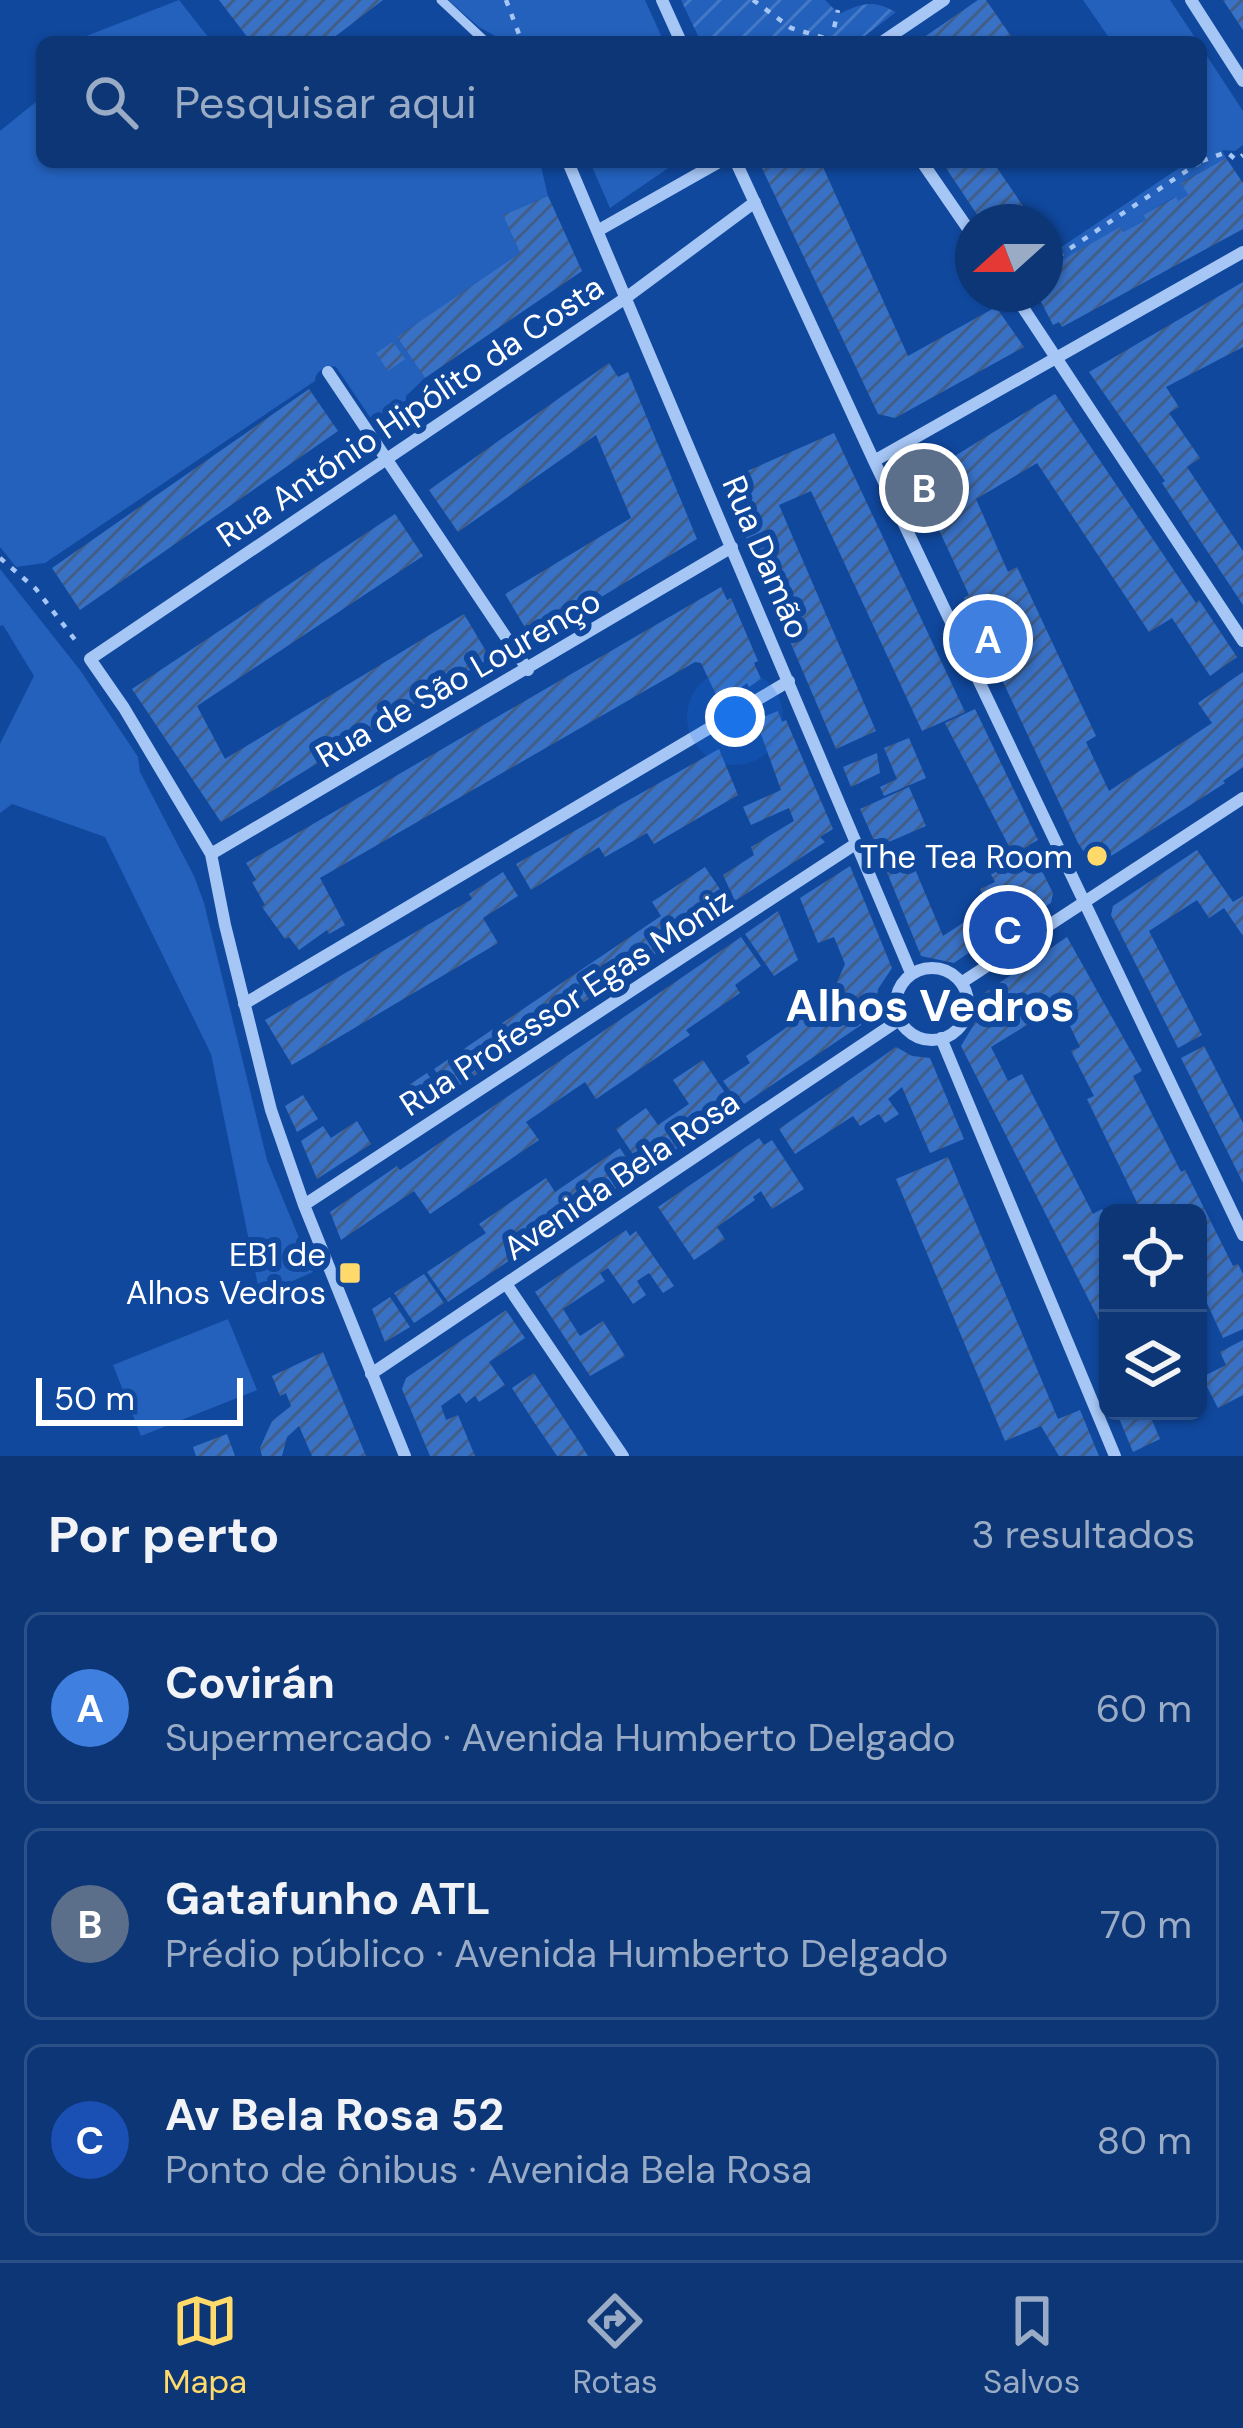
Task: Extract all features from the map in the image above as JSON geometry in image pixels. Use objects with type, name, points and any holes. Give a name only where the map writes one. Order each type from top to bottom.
[{"type":"street","points":[[662,0],[678,36]]},
{"type":"street","points":[[1191,0],[1243,81]]},
{"type":"street","points":[[890,36],[936,1]]},
{"type":"street","name":"Rua Damão","points":[[571,168],[911,973]]},
{"type":"street","points":[[599,230],[708,168]]},
{"type":"street","points":[[739,168],[1243,1235]]},
{"type":"street","points":[[926,168],[955,210]]},
{"type":"street","name":"Rua António Hipólito da Costa","points":[[90,659],[627,297],[755,202]]},
{"type":"street","points":[[874,461],[1243,252]]},
{"type":"street","points":[[1027,312],[1243,641]]},
{"type":"street","points":[[328,372],[528,670]]},
{"type":"street","name":"Rua de São Lourenço","points":[[211,854],[732,548]]},
{"type":"street","points":[[90,659],[211,854],[271,1110],[405,1456]]},
{"type":"street","points":[[244,1004],[789,681]]},
{"type":"street","points":[[961,982],[1243,798]]},
{"type":"street","name":"Rua Professor Egas Moniz","points":[[304,1205],[856,843]]},
{"type":"street","points":[[935,968],[961,982],[967,996],[964,1020],[957,1030],[941,1038],[922,1039],[899,1020],[898,990],[911,973],[935,968]]},
{"type":"street","name":"Avenida Bela Rosa","points":[[371,1374],[899,1020]]},
{"type":"street","points":[[941,1038],[1115,1456]]},
{"type":"street","points":[[507,1285],[623,1456]]},
{"type":"lane","points":[[441,0],[480,36]]},
{"type":"path","points":[[506,0],[520,36]]},
{"type":"path","points":[[753,0],[790,28],[815,36]]},
{"type":"path","points":[[832,36],[838,10]]},
{"type":"path","points":[[1207,159],[1227,152],[1236,160],[1243,155]]},
{"type":"path","points":[[1063,253],[1191,168]]},
{"type":"path","points":[[0,558],[36,589],[90,659]]},
{"type":"shaded area","points":[[179,0],[207,36],[86,36]]},
{"type":"shaded area","points":[[448,0],[645,0],[661,36],[495,36]]},
{"type":"shaded area","points":[[681,0],[825,0],[839,14],[868,4],[896,12],[865,36],[698,36]]},
{"type":"shaded area","points":[[1083,0],[1170,0],[1194,36],[1108,36]]},
{"type":"shaded area","points":[[1207,56],[1243,111],[1243,145],[1235,151],[1222,150],[1226,158],[1182,182],[1188,195],[1143,215],[1146,220],[1123,232],[1119,228],[1063,260],[1063,246],[1179,168],[1207,168]]},
{"type":"shaded area","points":[[36,102],[36,168],[541,168],[548,196],[503,215],[520,253],[397,337],[425,378],[406,396],[406,406],[391,417],[372,420],[336,367],[325,368],[315,381],[45,563],[16,567],[0,547],[0,131]]},
{"type":"shaded area","points":[[593,168],[668,168],[610,208]]},
{"type":"shaded area","points":[[0,569],[80,670],[138,757],[140,772],[204,903],[267,1160],[313,1272],[260,1295],[211,1054],[105,837],[12,804],[0,813],[0,744],[34,676],[0,626]]},
{"type":"shaded area","points":[[228,1319],[257,1390],[141,1436],[113,1365]]},
{"type":"building","points":[[219,0],[383,0],[336,36],[246,36]]},
{"type":"building","points":[[978,0],[986,0],[1011,36],[926,36]]},
{"type":"building","points":[[1223,0],[1243,0],[1243,30]]},
{"type":"building","points":[[1226,158],[1243,183],[1243,229],[1062,327],[1059,322],[1053,325],[1046,312],[1063,312],[1063,260],[1120,227],[1123,232],[1146,220],[1143,215],[1176,197],[1178,201],[1188,195],[1181,183]]},
{"type":"building","points":[[762,168],[823,168],[908,356],[987,312],[1000,312],[1024,347],[895,418],[878,414]]},
{"type":"building","points":[[946,168],[997,168],[1022,204],[970,204]]},
{"type":"building","points":[[548,196],[582,271],[425,378],[397,337],[520,253],[503,215]]},
{"type":"building","points":[[1243,282],[1243,347],[1166,387],[1179,407],[1169,413],[1200,458],[1187,467],[1243,551],[1243,605],[1089,372]]},
{"type":"building","points":[[393,342],[405,359],[388,371],[376,353]]},
{"type":"building","points":[[609,363],[618,377],[628,372],[697,539],[532,639],[505,594],[631,518],[596,435],[458,532],[429,490]]},
{"type":"building","points":[[309,389],[338,431],[80,610],[52,568]]},
{"type":"building","points":[[1055,394],[1237,657],[1210,676],[1172,618],[1149,632],[1037,463],[976,499],[1008,572],[1017,567],[1096,736],[1086,742],[1109,791],[1212,723],[1198,703],[1243,672],[1243,767],[1094,867],[1078,843],[964,598],[969,595],[916,480]]},
{"type":"building","points":[[834,433],[965,712],[922,731],[811,491],[779,505],[876,731],[836,749],[722,482]]},
{"type":"building","points":[[395,514],[423,556],[197,706],[225,759],[464,614],[490,658],[221,822],[132,689]]},
{"type":"building","points":[[721,587],[727,600],[731,598],[761,679],[749,687],[747,683],[720,703],[701,663],[695,662],[320,878],[345,925],[329,934],[327,930],[299,950],[289,937],[285,939],[262,907],[246,863]]},
{"type":"building","points":[[975,709],[1038,840],[1029,845],[1053,893],[1051,903],[1001,932],[980,889],[995,882],[987,866],[1013,854],[945,723]]},
{"type":"building","points":[[778,711],[833,829],[820,837],[825,842],[735,901],[723,875],[754,855],[751,847],[794,821],[789,808],[751,825],[743,807],[781,790],[756,720]]},
{"type":"building","points":[[909,738],[926,778],[884,796],[880,787],[897,779],[884,748]]},
{"type":"building","points":[[719,749],[738,795],[654,844],[647,833],[605,857],[599,847],[531,890],[516,864]]},
{"type":"building","points":[[877,753],[880,773],[851,787],[843,767]]},
{"type":"building","points":[[909,787],[926,826],[877,847],[860,809]]},
{"type":"building","points":[[907,850],[943,936],[983,910],[995,935],[954,963],[921,956],[882,860]]},
{"type":"building","points":[[1197,850],[1233,902],[1243,896],[1243,936],[1224,908],[1209,918],[1197,900],[1149,931],[1202,1035],[1178,1048],[1111,915],[1113,906]]},
{"type":"building","points":[[850,866],[892,968],[878,989],[876,1015],[741,1106],[723,1081],[750,1063],[746,1056],[831,996],[845,964],[834,937],[818,943],[800,898]]},
{"type":"building","points":[[705,867],[730,904],[450,1092],[434,1069],[661,916],[652,902]]},
{"type":"building","points":[[503,872],[518,896],[483,918],[498,943],[292,1065],[265,1020],[472,899],[469,894]]},
{"type":"building","points":[[778,911],[798,960],[774,976],[745,934]]},
{"type":"building","points":[[741,937],[761,966],[735,985],[740,993],[686,1030],[690,1035],[596,1099],[585,1082],[526,1122],[539,1140],[430,1214],[414,1191],[341,1240],[330,1212],[397,1166],[400,1170]]},
{"type":"building","points":[[1067,937],[1142,1071],[1133,1076],[1202,1204],[1138,1204],[1087,1099],[1094,1096],[1071,1051],[1080,1047],[1060,1005],[991,1047],[1008,1081],[1022,1074],[1093,1214],[1099,1211],[1099,1320],[961,1046],[976,1021],[977,998]]},
{"type":"building","points":[[1204,1046],[1243,1123],[1243,1183],[1181,1058]]},
{"type":"building","points":[[896,1047],[912,1056],[930,1058],[964,1139],[930,1153],[902,1087],[888,1099],[899,1114],[885,1123],[879,1114],[860,1126],[853,1116],[795,1154],[779,1129]]},
{"type":"building","points":[[703,1060],[736,1109],[644,1171],[616,1129],[646,1108],[658,1125],[689,1104],[673,1080]]},
{"type":"building","points":[[427,1073],[443,1097],[413,1117],[398,1092]]},
{"type":"building","points":[[303,1095],[318,1119],[297,1132],[285,1106]]},
{"type":"building","points":[[357,1121],[371,1144],[317,1179],[301,1141],[323,1126],[331,1138]]},
{"type":"building","points":[[759,1138],[764,1145],[772,1140],[804,1189],[772,1209],[761,1191],[717,1227],[725,1239],[694,1260],[658,1207]]},
{"type":"building","points":[[620,1148],[637,1174],[448,1302],[427,1272],[486,1233],[479,1224],[546,1178],[555,1192]]},
{"type":"building","points":[[948,1157],[1058,1419],[1080,1410],[1099,1456],[1059,1456],[1041,1426],[1005,1441],[896,1179]]},
{"type":"building","points":[[1207,1214],[1233,1266],[1238,1264],[1243,1274],[1243,1329],[1223,1338],[1207,1303]]},
{"type":"building","points":[[626,1230],[630,1236],[636,1231],[674,1286],[663,1293],[649,1273],[637,1281],[646,1295],[633,1304],[608,1268],[600,1273],[605,1281],[563,1309],[580,1336],[603,1321],[625,1356],[590,1376],[535,1292]]},
{"type":"building","points":[[424,1274],[444,1303],[414,1323],[394,1293]]},
{"type":"building","points":[[390,1297],[410,1327],[385,1342],[372,1309]]},
{"type":"building","points":[[506,1310],[525,1338],[489,1362],[505,1385],[479,1402],[475,1396],[466,1403],[459,1393],[441,1406],[446,1420],[458,1415],[475,1456],[430,1456],[402,1389],[406,1378]]},
{"type":"building","points":[[1243,1340],[1243,1395],[1218,1408],[1207,1387],[1207,1374],[1226,1365],[1220,1352]]},
{"type":"building","points":[[323,1352],[366,1456],[312,1456],[299,1426],[287,1437],[282,1456],[262,1456],[260,1448],[272,1421],[291,1406],[286,1393],[280,1396],[272,1376]]},
{"type":"building","points":[[534,1373],[588,1456],[557,1456],[534,1422],[512,1388]]},
{"type":"building","points":[[1120,1420],[1152,1420],[1160,1439],[1133,1452]]},
{"type":"building","points":[[227,1434],[235,1456],[196,1456],[193,1447]]},
{"type":"place","name":"Gatafunho ATL","points":[[924,488]]},
{"type":"place","name":"Covirán","points":[[988,639]]},
{"type":"place","name":"The Tea Room","points":[[1097,856]]},
{"type":"place","name":"Av Bela Rosa 52","points":[[1008,930]]},
{"type":"place","name":"EB1 de Alhos Vedros","points":[[350,1273]]},
{"type":"district","name":"Alhos Vedros","points":[[930,1005]]}]
